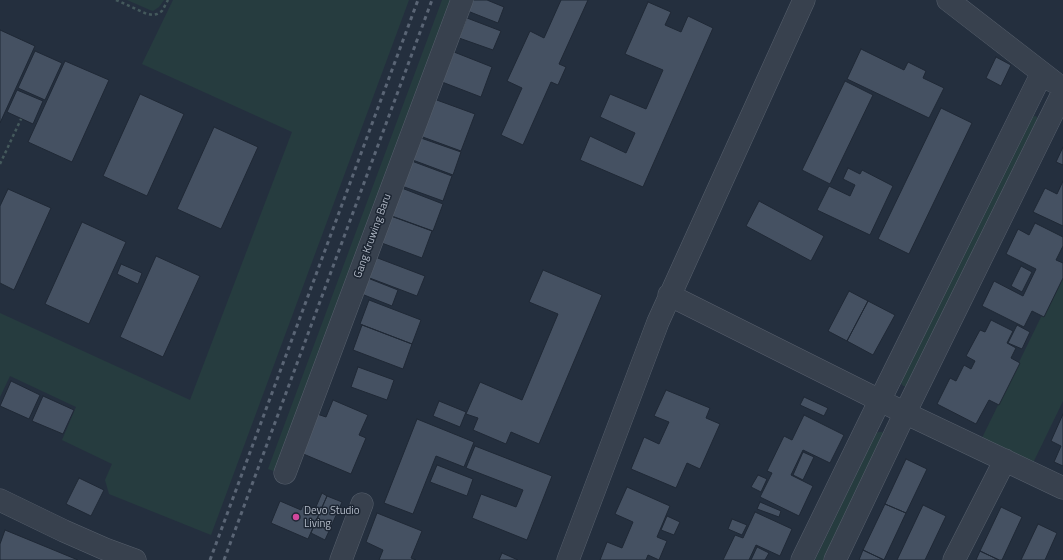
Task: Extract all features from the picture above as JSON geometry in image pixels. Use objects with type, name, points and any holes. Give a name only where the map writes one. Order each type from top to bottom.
[{"type":"street","name":"Gang Kruwing Baru","points":[[285,472],[462,0]]},
{"type":"street","points":[[568,560],[646,351],[669,295],[804,0]]},
{"type":"street","points":[[835,560],[905,413],[1063,91],[948,0]]},
{"type":"street","points":[[802,560],[1042,73]]},
{"type":"street","points":[[669,295],[905,413],[1063,488]]},
{"type":"street","points":[[954,560],[1005,460]]},
{"type":"street","points":[[0,500],[64,531],[135,560]]},
{"type":"street","points":[[341,560],[362,504]]},
{"type":"path","points":[[116,0],[147,14],[153,15],[162,11],[168,0]]},
{"type":"path","points":[[0,164],[21,119]]},
{"type":"green space","points":[[127,0],[164,0],[159,7],[153,11]]},
{"type":"green space","points":[[173,0],[409,0],[211,535],[109,494],[105,480],[112,464],[62,440],[76,407],[10,376],[0,397],[0,313],[190,400],[292,132],[142,64]]},
{"type":"green space","points":[[442,0],[456,0],[279,473],[268,469]]},
{"type":"green space","points":[[1036,116],[1038,120],[907,386],[903,386],[900,381],[1031,117]]},
{"type":"green space","points":[[1063,272],[1063,401],[1033,463],[982,438]]},
{"type":"green space","points":[[879,432],[885,434],[825,560],[815,560],[876,433]]},
{"type":"building","points":[[469,0],[487,0],[504,7],[498,23],[465,10]]},
{"type":"building","points":[[561,0],[588,0],[559,64],[566,67],[558,85],[551,82],[523,145],[501,135],[522,88],[507,81],[530,31],[544,38]]},
{"type":"building","points":[[648,2],[671,12],[665,25],[681,32],[688,16],[713,28],[643,187],[580,160],[590,136],[626,153],[635,133],[600,117],[610,94],[646,109],[663,70],[625,54]]},
{"type":"building","points":[[467,18],[501,31],[493,50],[459,38]]},
{"type":"building","points":[[0,30],[35,46],[0,123]]},
{"type":"building","points":[[861,49],[904,70],[908,62],[926,71],[923,78],[944,88],[929,118],[847,79]]},
{"type":"building","points":[[35,51],[62,63],[45,100],[18,88]]},
{"type":"building","points":[[454,52],[492,67],[481,97],[442,82]]},
{"type":"building","points":[[996,57],[1011,65],[1001,86],[986,78]]},
{"type":"building","points":[[65,61],[109,80],[72,162],[28,142]]},
{"type":"building","points":[[845,81],[873,95],[830,184],[802,170]]},
{"type":"building","points":[[17,90],[43,101],[33,124],[7,112]]},
{"type":"building","points":[[140,94],[184,114],[147,196],[103,176]]},
{"type":"building","points":[[434,99],[475,114],[461,151],[420,136]]},
{"type":"building","points":[[941,108],[972,123],[909,254],[878,239]]},
{"type":"building","points":[[214,127],[258,147],[221,229],[177,209]]},
{"type":"building","points":[[418,137],[461,152],[453,175],[410,159]]},
{"type":"building","points":[[1063,147],[1063,165],[1056,162]]},
{"type":"building","points":[[409,160],[452,176],[443,201],[399,185]]},
{"type":"building","points":[[848,168],[860,174],[862,170],[893,186],[870,235],[817,210],[829,186],[850,196],[855,185],[843,179]]},
{"type":"building","points":[[1063,181],[1063,226],[1033,212],[1045,188],[1057,194]]},
{"type":"building","points":[[399,187],[443,204],[433,231],[389,215]]},
{"type":"building","points":[[8,189],[51,208],[14,290],[0,283],[0,206]]},
{"type":"building","points":[[759,201],[824,236],[811,261],[746,226]]},
{"type":"building","points":[[388,215],[432,231],[422,258],[379,242]]},
{"type":"building","points":[[82,222],[126,242],[89,324],[45,304]]},
{"type":"building","points":[[1035,223],[1063,237],[1063,246],[1056,260],[1063,263],[1063,278],[1044,317],[1032,311],[1024,327],[982,306],[994,281],[1023,296],[1036,269],[1006,254],[1018,229],[1029,235]]},
{"type":"building","points":[[156,256],[200,276],[163,357],[120,337]]},
{"type":"building","points":[[375,257],[425,276],[417,296],[367,277]]},
{"type":"building","points":[[121,264],[142,273],[138,284],[117,274]]},
{"type":"building","points":[[1021,266],[1032,272],[1022,292],[1011,286]]},
{"type":"building","points":[[543,270],[602,295],[539,444],[511,432],[506,444],[473,430],[478,418],[466,414],[480,382],[522,400],[558,314],[529,302]]},
{"type":"building","points":[[365,277],[398,290],[392,306],[359,293]]},
{"type":"building","points":[[849,291],[868,301],[847,341],[828,331]]},
{"type":"building","points":[[369,300],[421,320],[412,344],[360,324]]},
{"type":"building","points":[[868,301],[895,315],[873,355],[847,341]]},
{"type":"building","points":[[991,320],[1013,331],[1007,343],[1016,348],[1011,358],[1020,363],[999,405],[989,400],[976,424],[937,404],[950,378],[956,381],[964,365],[971,369],[975,361],[966,356],[980,330],[985,332]]},
{"type":"building","points":[[362,325],[412,344],[403,369],[353,350]]},
{"type":"building","points":[[1017,325],[1030,332],[1022,349],[1008,343]]},
{"type":"building","points":[[358,367],[394,380],[387,400],[351,387]]},
{"type":"building","points":[[11,381],[40,395],[29,419],[0,406]]},
{"type":"building","points":[[666,390],[710,408],[706,418],[720,424],[700,469],[687,463],[676,488],[631,469],[644,437],[659,444],[669,422],[654,416]]},
{"type":"building","points":[[43,396],[74,410],[63,434],[32,421]]},
{"type":"building","points":[[804,397],[828,408],[824,416],[800,405]]},
{"type":"building","points":[[333,400],[368,415],[359,435],[366,438],[351,474],[301,453],[317,414],[326,417]]},
{"type":"building","points":[[439,401],[466,412],[460,427],[433,416]]},
{"type":"building","points":[[1063,414],[1063,466],[1054,462],[1061,446],[1051,441]]},
{"type":"building","points":[[804,415],[844,435],[830,463],[803,450],[791,475],[813,486],[799,516],[760,497],[772,473],[767,471],[784,436],[792,440]]},
{"type":"building","points":[[417,419],[474,442],[464,467],[436,456],[413,514],[384,503]]},
{"type":"building","points":[[475,446],[552,476],[527,540],[472,518],[481,494],[516,507],[523,490],[466,468]]},
{"type":"building","points":[[803,452],[814,457],[803,480],[793,475]]},
{"type":"building","points":[[906,459],[927,469],[906,513],[885,504]]},
{"type":"building","points":[[437,465],[473,479],[467,496],[430,482]]},
{"type":"building","points":[[758,475],[767,479],[761,492],[751,487]]},
{"type":"building","points":[[79,478],[104,490],[91,516],[66,504]]},
{"type":"building","points":[[627,487],[670,506],[657,537],[667,541],[659,560],[648,555],[646,560],[600,560],[607,542],[622,548],[633,522],[615,514]]},
{"type":"building","name":"Devo Studio Living","points":[[322,493],[327,496],[308,539],[271,523],[280,501],[301,510],[303,505],[315,509]]},
{"type":"building","points":[[327,496],[342,502],[325,540],[311,533]]},
{"type":"building","points":[[760,502],[781,511],[779,517],[757,509]]},
{"type":"building","points":[[885,504],[906,513],[884,560],[863,550]]},
{"type":"building","points":[[923,505],[946,516],[925,560],[897,560]]},
{"type":"building","points":[[1001,507],[1022,517],[1002,560],[999,560],[980,551]]},
{"type":"building","points":[[755,512],[792,529],[780,556],[756,545],[749,560],[723,560],[735,535],[743,538]]},
{"type":"building","points":[[377,513],[422,531],[411,558],[416,560],[379,560],[383,550],[366,542]]},
{"type":"building","points":[[667,516],[680,522],[674,535],[661,530]]},
{"type":"building","points":[[732,519],[747,525],[742,535],[728,529]]},
{"type":"building","points":[[1038,524],[1057,533],[1045,560],[1021,560]]},
{"type":"building","points":[[5,530],[78,560],[0,560],[0,544]]},
{"type":"building","points":[[757,547],[769,553],[765,560],[751,560]]},
{"type":"building","points":[[863,550],[884,560],[859,560]]},
{"type":"building","points":[[980,551],[999,560],[976,560]]},
{"type":"building","points":[[502,553],[518,560],[499,560]]},
{"type":"railway","points":[[210,560],[418,0]]},
{"type":"railway","points":[[224,560],[432,0]]},
{"type":"place","name":"Devo Studio Living","points":[[296,517]]}]
